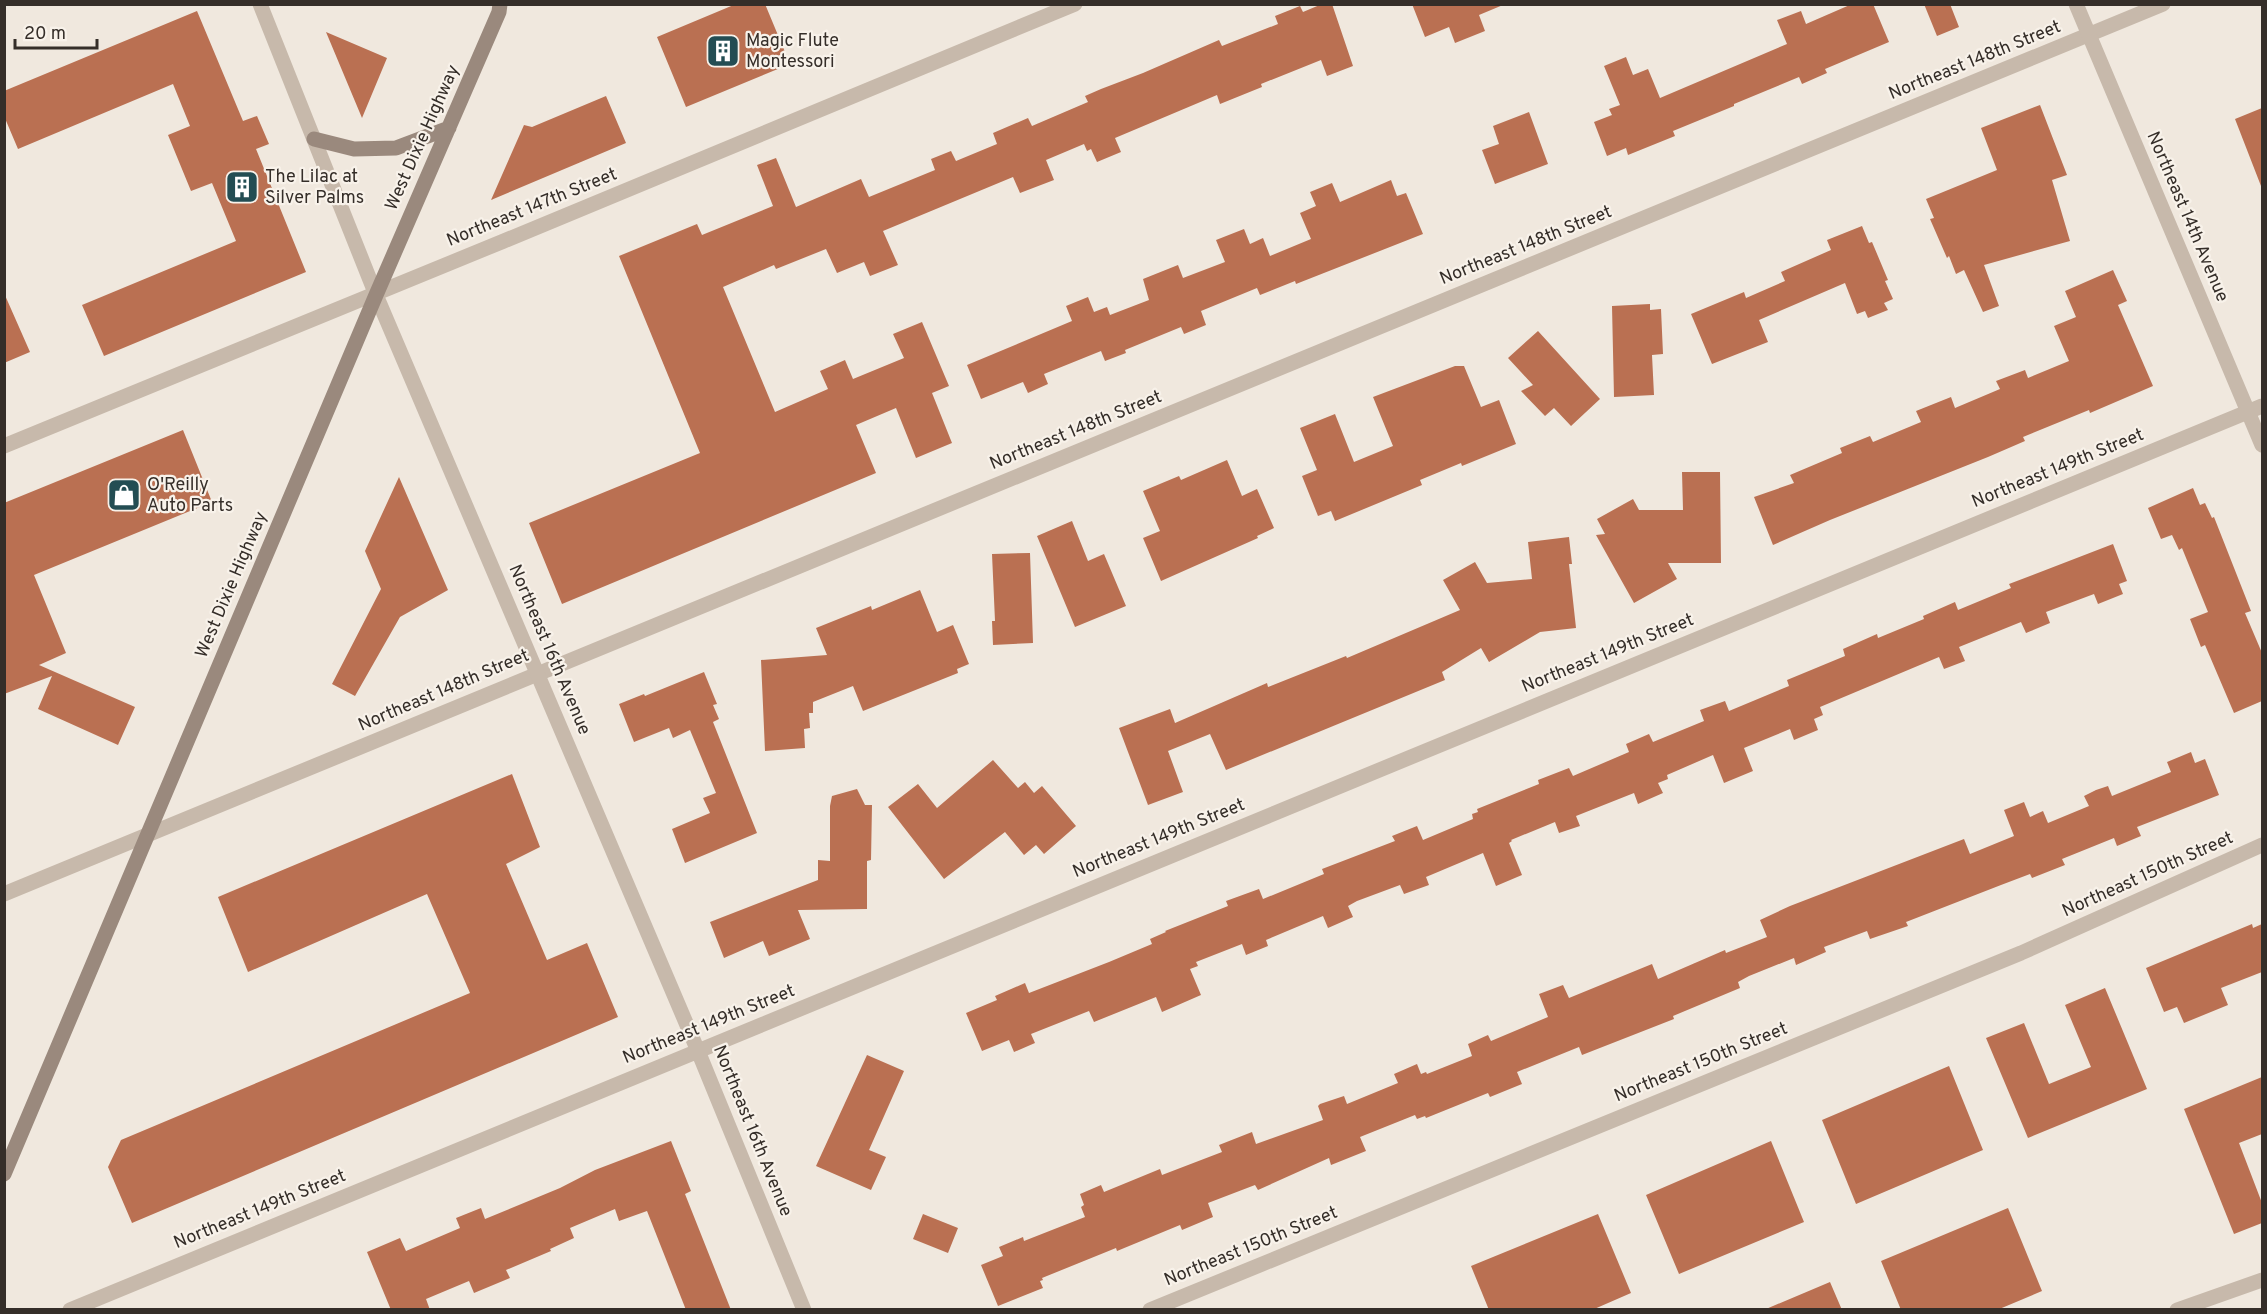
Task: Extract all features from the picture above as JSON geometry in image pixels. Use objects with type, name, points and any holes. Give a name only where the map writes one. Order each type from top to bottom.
[{"type":"main road","name":"West Dixie Highway","points":[[4,1174],[376,295],[502,7]]},
{"type":"main road","points":[[314,139],[354,149],[396,148],[449,128]]},
{"type":"street","name":"Northeast 16th Avenue","points":[[260,4],[376,295],[698,1051],[804,1310]]},
{"type":"street","name":"Northeast 147th Street","points":[[4,446],[376,295],[480,249],[1075,4]]},
{"type":"street","name":"Northeast 14th Avenue","points":[[2076,4],[2088,36],[2255,409],[2262,445]]},
{"type":"street","name":"Northeast 148th Street","points":[[4,894],[2163,4]]},
{"type":"street","name":"Northeast 149th Street","points":[[70,1310],[2255,409]]},
{"type":"street","name":"Northeast 150th Street","points":[[1150,1310],[2020,953],[2262,845]]},
{"type":"street","points":[[2177,1310],[2262,1280]]},
{"type":"building","name":"Magic Flute Montessori","points":[[736,4],[765,4],[790,64],[686,107],[657,37]]},
{"type":"building","points":[[1322,4],[1332,4],[1353,66],[1327,76],[1321,60],[1261,84],[1262,87],[1220,104],[1217,95],[1115,138],[1121,152],[1097,162],[1091,149],[1087,151],[1084,144],[1046,160],[1054,180],[1020,193],[1013,177],[883,231],[898,265],[870,276],[864,262],[837,273],[826,249],[776,269],[774,265],[723,287],[775,412],[828,389],[820,371],[845,360],[853,379],[904,358],[893,334],[922,322],[949,386],[932,393],[952,443],[916,458],[896,408],[856,425],[876,473],[562,604],[529,523],[700,453],[619,256],[697,224],[702,235],[773,206],[757,165],[776,158],[796,207],[861,179],[869,197],[935,170],[931,159],[951,151],[956,161],[997,144],[993,133],[1028,118],[1032,126],[1088,102],[1085,96],[1101,89],[1219,40],[1222,46],[1278,24],[1275,16],[1300,6],[1303,12]]},
{"type":"building","points":[[1412,4],[1503,5],[1479,15],[1485,31],[1455,43],[1449,27],[1425,37]]},
{"type":"building","points":[[1852,4],[1873,4],[1889,42],[1825,69],[1827,73],[1802,84],[1799,77],[1734,104],[1734,106],[1673,131],[1675,136],[1628,155],[1626,148],[1607,156],[1594,122],[1612,115],[1609,109],[1620,105],[1604,66],[1626,57],[1633,75],[1648,69],[1660,98],[1787,44],[1777,20],[1801,11],[1806,24]]},
{"type":"building","points":[[1924,4],[1950,4],[1959,27],[1937,36]]},
{"type":"building","name":"The Lilac at Silver Palms","points":[[197,11],[243,121],[257,116],[269,144],[256,149],[306,272],[104,356],[82,305],[236,241],[212,183],[191,191],[168,135],[190,126],[173,84],[18,149],[4,116],[4,91]]},
{"type":"building","points":[[326,32],[387,58],[362,118]]},
{"type":"building","points":[[606,96],[626,143],[491,200],[524,125],[532,127]]},
{"type":"building","points":[[2040,105],[2067,175],[2052,180],[2070,241],[1984,265],[1999,306],[1983,312],[1964,270],[1956,274],[1949,256],[1947,258],[1930,219],[1934,218],[1926,199],[1997,170],[1981,128]]},
{"type":"building","points":[[2262,108],[2262,185],[2261,186],[2235,119]]},
{"type":"building","points":[[1529,112],[1548,164],[1495,184],[1482,150],[1499,144],[1493,126]]},
{"type":"building","points":[[1391,180],[1397,196],[1406,193],[1423,234],[1296,284],[1295,281],[1260,295],[1257,288],[1201,311],[1206,325],[1184,334],[1181,327],[1125,350],[1126,353],[1105,361],[1101,351],[1044,374],[1048,384],[1028,393],[1023,382],[981,399],[967,365],[1072,321],[1066,306],[1088,297],[1094,312],[1107,307],[1110,315],[1149,300],[1143,279],[1178,265],[1183,278],[1225,262],[1216,240],[1244,229],[1250,244],[1263,238],[1270,256],[1311,239],[1300,213],[1316,206],[1310,192],[1332,183],[1340,202]]},
{"type":"building","points":[[1862,226],[1869,243],[1872,242],[1888,280],[1885,281],[1893,299],[1884,303],[1888,310],[1868,318],[1865,311],[1857,314],[1845,283],[1759,320],[1768,342],[1712,364],[1691,314],[1744,292],[1746,298],[1785,281],[1781,272],[1831,250],[1827,240]]},
{"type":"building","points":[[2113,270],[2127,301],[2118,305],[2153,386],[2090,413],[2089,410],[2023,437],[2025,441],[1988,457],[1773,545],[1754,497],[1794,483],[1790,475],[1842,453],[1840,448],[1870,436],[1873,442],[1921,422],[1916,411],[1951,397],[1955,408],[2000,389],[1996,381],[2025,370],[2028,378],[2069,361],[2054,326],[2076,317],[2065,291]]},
{"type":"building","points":[[4,293],[30,352],[4,363]]},
{"type":"building","points":[[1650,304],[1650,310],[1661,309],[1663,354],[1652,355],[1654,395],[1614,397],[1612,306]]},
{"type":"building","points":[[1538,331],[1600,399],[1571,426],[1554,408],[1545,416],[1521,391],[1533,385],[1508,358]]},
{"type":"building","points":[[1455,366],[1464,366],[1481,407],[1499,400],[1516,444],[1420,480],[1422,485],[1335,521],[1331,511],[1318,516],[1302,476],[1317,470],[1300,428],[1335,414],[1354,462],[1393,446],[1373,397]]},
{"type":"building","points":[[183,430],[212,502],[34,575],[66,653],[39,665],[135,707],[118,745],[38,709],[52,676],[4,694],[4,503]]},
{"type":"building","points":[[1227,460],[1242,496],[1257,489],[1274,528],[1257,536],[1258,538],[1161,581],[1143,538],[1160,531],[1143,491],[1179,476],[1181,480]]},
{"type":"building","points":[[1682,472],[1720,472],[1721,563],[1668,563],[1677,579],[1634,603],[1596,535],[1605,534],[1597,519],[1633,499],[1639,510],[1683,510]]},
{"type":"building","points":[[399,477],[448,590],[400,617],[355,696],[332,684],[381,589],[365,551]]},
{"type":"building","points":[[2193,488],[2200,505],[2205,503],[2212,518],[2214,517],[2251,611],[2245,613],[2262,653],[2262,701],[2234,713],[2205,645],[2201,647],[2190,619],[2208,612],[2182,548],[2179,550],[2172,535],[2161,539],[2148,508]]},
{"type":"building","points":[[1072,521],[1088,561],[1104,554],[1126,606],[1075,627],[1037,536]]},
{"type":"building","points":[[1569,537],[1572,564],[1569,564],[1576,628],[1540,632],[1489,662],[1481,648],[1442,672],[1445,680],[1226,770],[1210,734],[1168,751],[1183,792],[1148,805],[1119,728],[1170,709],[1175,723],[1267,683],[1268,687],[1346,656],[1347,658],[1460,610],[1443,580],[1475,562],[1487,583],[1532,579],[1528,542]]},
{"type":"building","points":[[2113,544],[2127,581],[2119,584],[2123,594],[2098,604],[2094,594],[2046,612],[2050,623],[2026,633],[2021,622],[1959,647],[1965,661],[1944,669],[1939,657],[1820,707],[1823,715],[1814,719],[1818,730],[1794,740],[1790,729],[1744,748],[1753,771],[1724,783],[1713,755],[1667,775],[1668,779],[1658,783],[1663,793],[1638,804],[1634,793],[1576,816],[1580,826],[1559,833],[1555,822],[1511,840],[1509,843],[1522,875],[1496,886],[1483,853],[1426,877],[1429,885],[1404,894],[1400,885],[1357,901],[1348,906],[1353,917],[1328,928],[1323,916],[1266,940],[1268,946],[1246,955],[1242,944],[1196,962],[1198,966],[1190,969],[1201,995],[1162,1012],[1156,997],[1094,1022],[1089,1011],[1031,1034],[1035,1043],[1014,1052],[1009,1040],[982,1051],[966,1013],[997,1000],[995,996],[1025,983],[1029,993],[1109,962],[1152,944],[1150,939],[1165,931],[1228,906],[1226,901],[1259,889],[1263,899],[1324,874],[1322,869],[1395,841],[1392,836],[1417,826],[1423,840],[1473,819],[1472,814],[1478,812],[1477,809],[1539,784],[1538,780],[1569,768],[1573,776],[1629,752],[1626,744],[1649,734],[1653,742],[1704,721],[1700,710],[1725,701],[1729,711],[1789,686],[1787,680],[1845,656],[1843,649],[1877,634],[1878,638],[1924,619],[1923,616],[1955,602],[1958,610],[2011,588],[2009,584]]},
{"type":"building","points":[[1030,553],[1033,643],[993,645],[992,621],[995,621],[992,554]]},
{"type":"building","points":[[920,590],[937,632],[953,625],[969,664],[957,669],[958,673],[863,711],[853,686],[813,702],[813,713],[809,713],[810,728],[804,729],[805,748],[765,751],[761,660],[827,655],[816,628],[871,606],[872,610]]},
{"type":"building","points":[[704,672],[717,704],[713,705],[719,719],[713,722],[757,833],[685,863],[672,829],[710,813],[703,798],[716,793],[690,730],[673,738],[669,728],[634,742],[619,704]]},
{"type":"building","points":[[2191,752],[2195,763],[2205,759],[2219,795],[2137,827],[2141,836],[2117,846],[2114,838],[2062,859],[2065,865],[2032,878],[2030,874],[2001,885],[1906,922],[1908,926],[1870,939],[1867,931],[1824,947],[1826,952],[1796,965],[1794,958],[1749,976],[1738,982],[1740,988],[1673,1016],[1674,1019],[1582,1055],[1579,1047],[1517,1072],[1522,1084],[1490,1097],[1488,1093],[1426,1118],[1425,1116],[1417,1119],[1415,1115],[1360,1137],[1366,1151],[1331,1165],[1329,1158],[1258,1190],[1255,1185],[1208,1203],[1213,1217],[1182,1230],[1180,1225],[1042,1278],[1043,1280],[1040,1281],[1043,1288],[998,1306],[981,1265],[1003,1256],[999,1247],[1023,1237],[1024,1241],[1085,1217],[1080,1194],[1101,1185],[1104,1192],[1160,1169],[1162,1175],[1222,1152],[1219,1145],[1252,1132],[1256,1144],[1323,1120],[1318,1106],[1320,1104],[1344,1096],[1347,1104],[1398,1083],[1394,1074],[1417,1064],[1421,1074],[1426,1072],[1427,1074],[1472,1056],[1468,1044],[1488,1035],[1491,1041],[1548,1017],[1539,994],[1563,985],[1569,998],[1652,964],[1658,979],[1725,950],[1726,953],[1767,937],[1760,920],[1790,906],[1964,839],[1970,854],[2014,836],[2004,810],[2024,802],[2030,817],[2043,811],[2048,823],[2089,806],[2084,796],[2096,790],[2108,786],[2112,796],[2171,772],[2167,762]]},
{"type":"building","points":[[993,760],[1018,788],[1025,782],[1034,793],[1042,786],[1076,826],[1044,854],[1036,845],[1024,855],[1005,832],[944,879],[888,807],[918,784],[937,808]]},
{"type":"building","points":[[512,774],[540,847],[506,864],[547,960],[587,943],[618,1017],[132,1223],[108,1167],[121,1140],[470,993],[427,894],[248,972],[218,897]]},
{"type":"building","points":[[857,789],[865,805],[872,805],[871,860],[867,861],[867,909],[798,910],[810,939],[769,956],[763,941],[724,958],[710,922],[818,880],[818,860],[830,861],[832,796]]},
{"type":"building","points":[[2252,924],[2253,928],[2262,924],[2262,972],[2221,988],[2228,1005],[2184,1023],[2177,1007],[2164,1012],[2146,968]]},
{"type":"building","points":[[2105,988],[2147,1089],[2028,1138],[1986,1038],[2024,1023],[2049,1084],[2091,1067],[2065,1005]]},
{"type":"building","points":[[867,1055],[904,1071],[869,1150],[886,1157],[871,1190],[816,1166]]},
{"type":"building","points":[[1949,1066],[1983,1150],[1856,1204],[1822,1120]]},
{"type":"building","points":[[2262,1077],[2262,1134],[2239,1143],[2262,1203],[2262,1223],[2234,1234],[2184,1109]]},
{"type":"building","points":[[671,1141],[691,1191],[685,1194],[731,1310],[686,1310],[647,1211],[619,1221],[615,1209],[570,1228],[574,1238],[550,1249],[551,1251],[506,1270],[510,1278],[474,1293],[469,1281],[426,1299],[430,1310],[391,1310],[367,1252],[400,1238],[406,1251],[460,1228],[456,1218],[481,1208],[485,1219],[560,1188],[595,1170]]},
{"type":"building","points":[[1771,1141],[1804,1222],[1679,1274],[1646,1195]]},
{"type":"building","points":[[2008,1208],[2042,1291],[1997,1310],[1901,1310],[1881,1261]]},
{"type":"building","points":[[923,1214],[958,1228],[948,1253],[913,1239]]},
{"type":"building","points":[[1598,1214],[1631,1293],[1592,1310],[1489,1310],[1471,1266]]},
{"type":"building","points":[[1830,1282],[1842,1310],[1766,1310],[1766,1309]]},
{"type":"place","name":"Magic Flute Montessori","points":[[723,51]]},
{"type":"place","name":"The Lilac at Silver Palms","points":[[242,187]]},
{"type":"place","name":"O'Reilly Auto Parts","points":[[124,495]]}]
